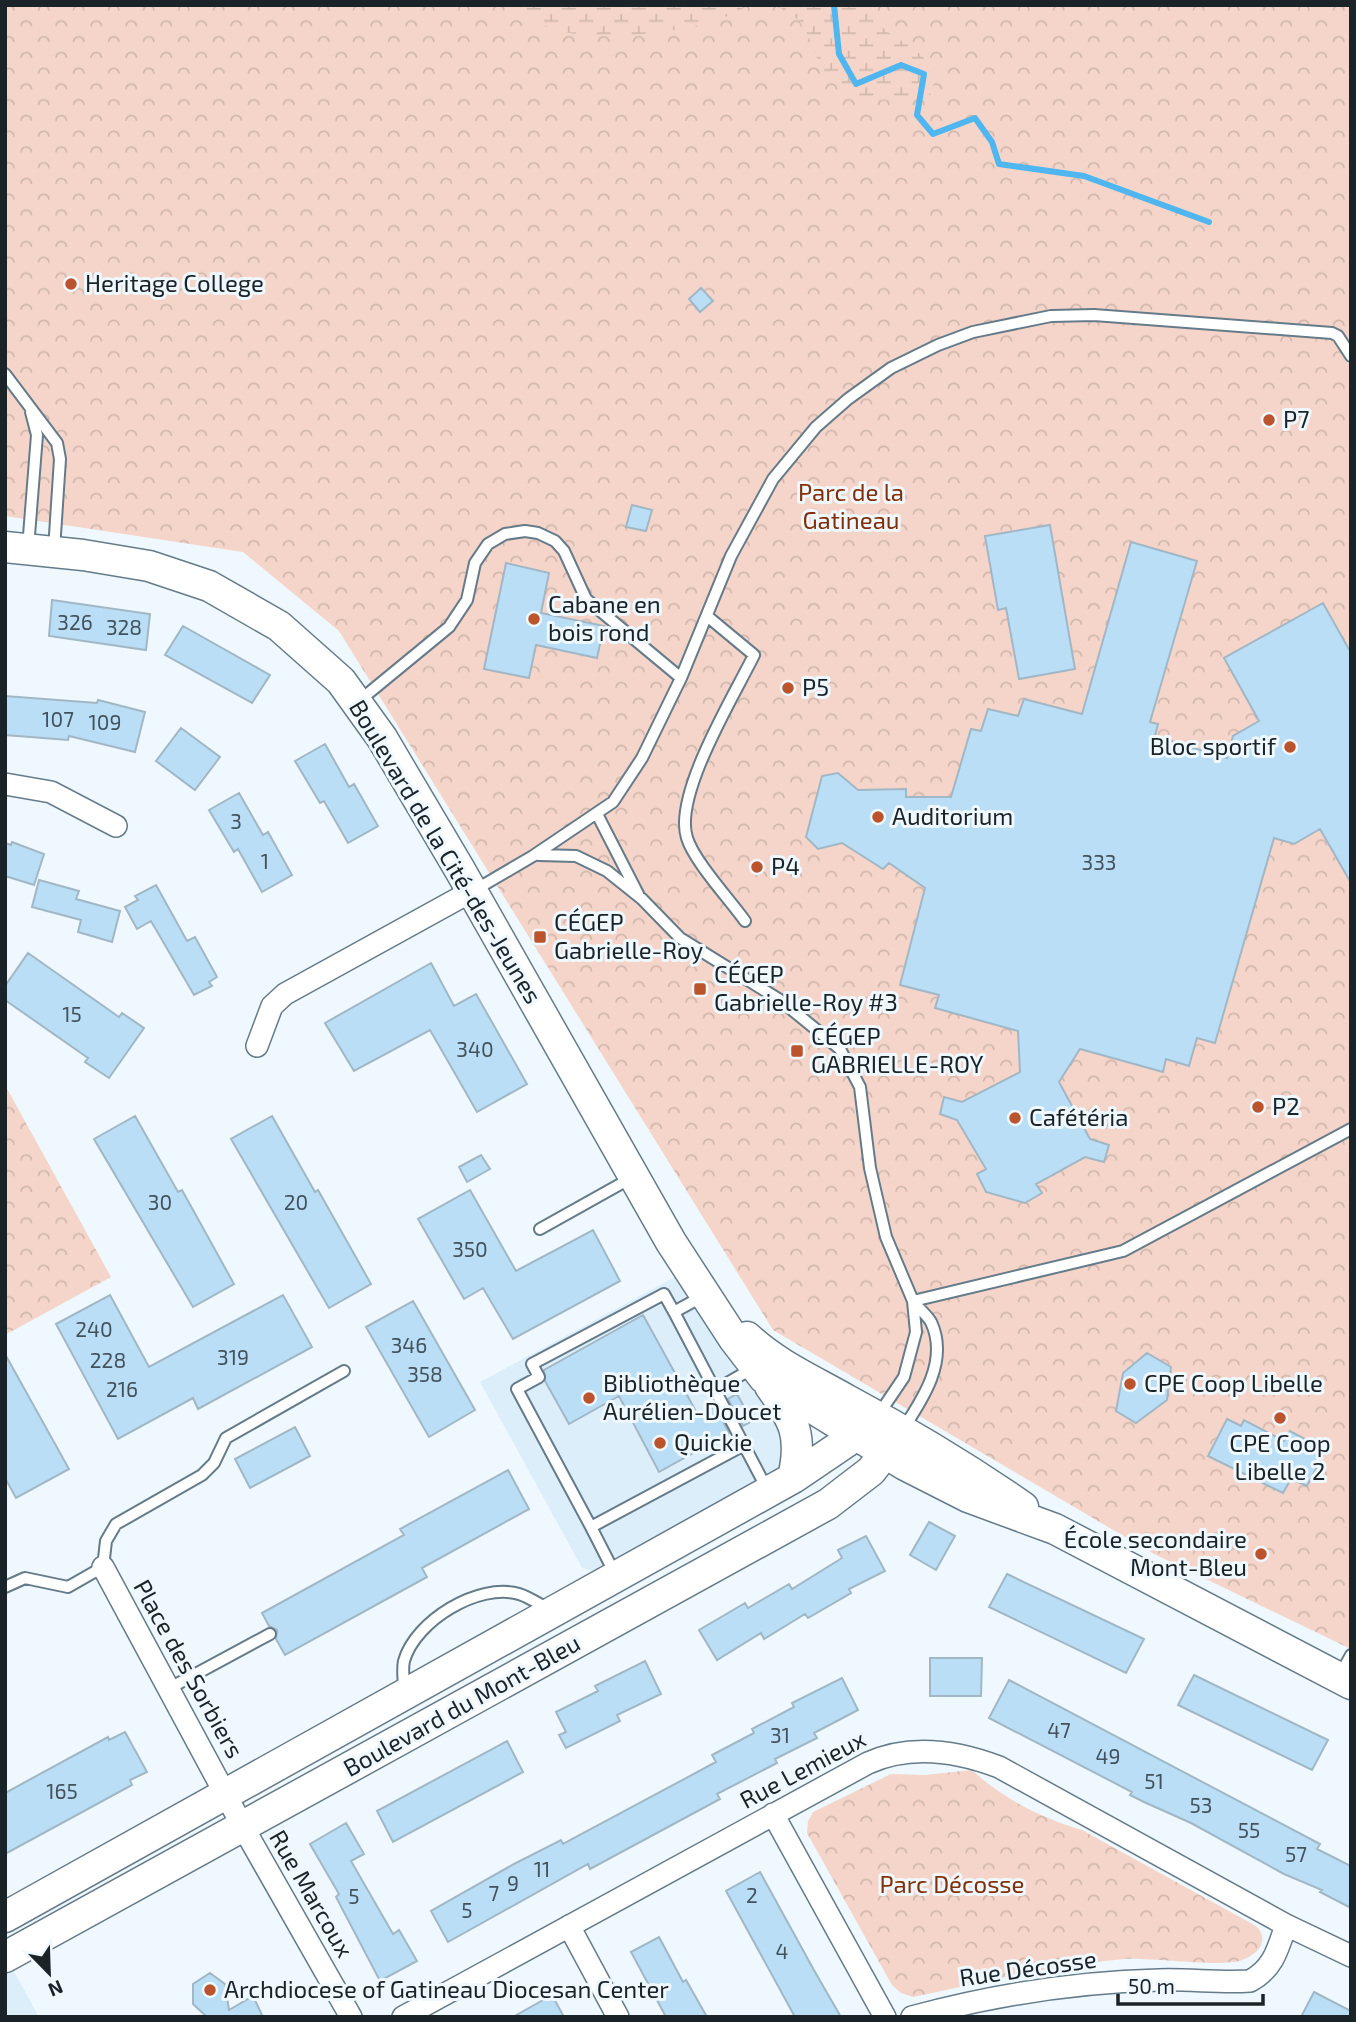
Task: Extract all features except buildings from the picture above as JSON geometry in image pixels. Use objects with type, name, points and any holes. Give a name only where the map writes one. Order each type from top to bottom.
[{"type":"street","name":"Boulevard de la Cité-des-Jeunes","points":[[29,549],[149,566],[233,597],[305,647],[359,701],[472,891],[633,1177],[710,1301],[760,1372],[880,1434],[990,1483],[1055,1529],[1347,1672]]},
{"type":"street","points":[[5,784],[51,792],[116,826]]},
{"type":"street","points":[[257,1046],[272,1006],[285,994],[472,891]]},
{"type":"street","name":"Boulevard de la Cité-des-Jeunes","points":[[710,1301],[758,1348],[880,1434]]},
{"type":"street","points":[[760,1372],[797,1430],[798,1458],[781,1485]]},
{"type":"street","name":"Boulevard du Mont-Bleu","points":[[5,1917],[227,1796],[781,1485],[880,1434]]},
{"type":"street","name":"Boulevard du Mont-Bleu","points":[[5,1958],[828,1504],[871,1471],[880,1434]]},
{"type":"street","name":"Place des Sorbiers","points":[[103,1567],[227,1796]]},
{"type":"street","name":"Rue Lemieux","points":[[403,2017],[881,1757],[914,1751],[964,1754],[999,1767],[1286,1925],[1351,1956]]},
{"type":"street","name":"Rue Marcoux","points":[[227,1796],[351,2017]]},
{"type":"street","points":[[773,1814],[886,2017]]},
{"type":"street","name":"Rue Décosse","points":[[912,2017],[997,1996],[1052,1988],[1160,1979],[1250,1981],[1262,1975],[1273,1962],[1286,1925]]},
{"type":"street","points":[[569,1926],[618,2017]]},
{"type":"lane","points":[[472,891],[533,856],[613,802],[633,775],[681,678],[748,523],[791,454],[856,393],[891,368],[938,345],[996,325],[1075,314],[1332,333],[1338,336],[1351,356]]},
{"type":"lane","points":[[5,374],[57,443],[60,459],[29,549]]},
{"type":"lane","points":[[29,406],[37,435],[29,549]]},
{"type":"lane","points":[[359,701],[449,627],[467,600],[475,563],[488,544],[505,534],[525,531],[538,533],[555,541],[564,551],[586,599],[681,678]]},
{"type":"lane","points":[[707,616],[754,655],[690,791],[684,821],[692,848],[745,921]]},
{"type":"lane","points":[[597,814],[642,899]]},
{"type":"lane","points":[[533,856],[557,853],[584,859],[607,871],[642,899],[680,938],[780,1000],[840,1049],[860,1087],[870,1168],[886,1237],[913,1301],[916,1332],[912,1355],[880,1434]]},
{"type":"lane","points":[[913,1301],[1123,1251],[1351,1129]]},
{"type":"lane","points":[[540,1228],[633,1177]]},
{"type":"lane","points":[[617,1577],[517,1389],[539,1377],[532,1364],[664,1294],[744,1446],[781,1485]]},
{"type":"lane","points":[[674,1312],[710,1301]]},
{"type":"lane","points":[[880,1434],[919,1405],[935,1369],[936,1344],[931,1322],[913,1301]]},
{"type":"lane","points":[[5,1587],[25,1578],[68,1587],[103,1567],[106,1541],[116,1524],[202,1475],[214,1463],[226,1438],[344,1371]]},
{"type":"lane","points":[[715,1390],[760,1372]]},
{"type":"lane","points":[[590,1527],[744,1446]]},
{"type":"lane","points":[[404,1696],[404,1662],[419,1635],[452,1606],[486,1593],[518,1594],[554,1612]]},
{"type":"lane","points":[[168,1689],[270,1634]]},
{"type":"shaded area","points":[[688,1270],[798,1458],[617,1577],[582,1568],[480,1382]]},
{"type":"shaded area","points":[[6,1957],[39,2017],[5,2017]]},
{"type":"green space","name":"Parc de la Gatineau","points":[[5,5],[1351,5],[1351,1649],[1154,1554],[773,1330],[339,631],[243,552],[5,516]]},
{"type":"green space","points":[[524,5],[750,5],[720,19],[691,27],[639,35],[610,36],[581,35],[556,30],[536,20]]},
{"type":"green space","points":[[769,5],[872,5],[879,23],[925,60],[934,83],[929,99],[852,100],[828,77],[801,24],[783,9]]},
{"type":"green space","points":[[5,1085],[111,1277],[5,1335]]},
{"type":"green space","name":"Parc Décosse","points":[[972,1770],[997,1790],[1024,1806],[1052,1820],[1082,1830],[1256,1926],[1262,1936],[1261,1946],[1248,1957],[1233,1962],[1124,1959],[1044,1970],[913,1997],[901,1993],[892,1985],[807,1833],[808,1821],[813,1812],[891,1774],[925,1775]]},
{"type":"waterway","points":[[834,5],[839,54],[856,84],[901,65],[924,74],[917,115],[933,134],[975,118],[992,142],[999,164],[1084,176],[1209,222]]},
{"type":"place","name":"Heritage College","points":[[71,284]]},
{"type":"place","name":"P7","points":[[1269,420]]},
{"type":"place","name":"Cabane en bois rond","points":[[534,619]]},
{"type":"place","name":"P5","points":[[788,688]]},
{"type":"place","name":"Bloc sportif","points":[[1290,747]]},
{"type":"place","name":"Auditorium","points":[[878,817]]},
{"type":"place","name":"P4","points":[[757,867]]},
{"type":"place","name":"CÉGEP Gabrielle-Roy","points":[[540,937]]},
{"type":"place","name":"CÉGEP Gabrielle-Roy #3","points":[[700,989]]},
{"type":"place","name":"CÉGEP GABRIELLE-ROY","points":[[797,1051]]},
{"type":"place","name":"P2","points":[[1258,1107]]},
{"type":"place","name":"Cafétéria","points":[[1015,1118]]},
{"type":"place","name":"CPE Coop Libelle","points":[[1130,1384]]},
{"type":"place","name":"Bibliothèque Aurélien-Doucet","points":[[589,1398]]},
{"type":"place","name":"CPE Coop Libelle 2","points":[[1280,1418]]},
{"type":"place","name":"Quickie","points":[[660,1443]]},
{"type":"place","name":"École secondaire Mont-Bleu","points":[[1261,1554]]},
{"type":"place","name":"Archdiocese of Gatineau Diocesan Center","points":[[210,1990]]}]
